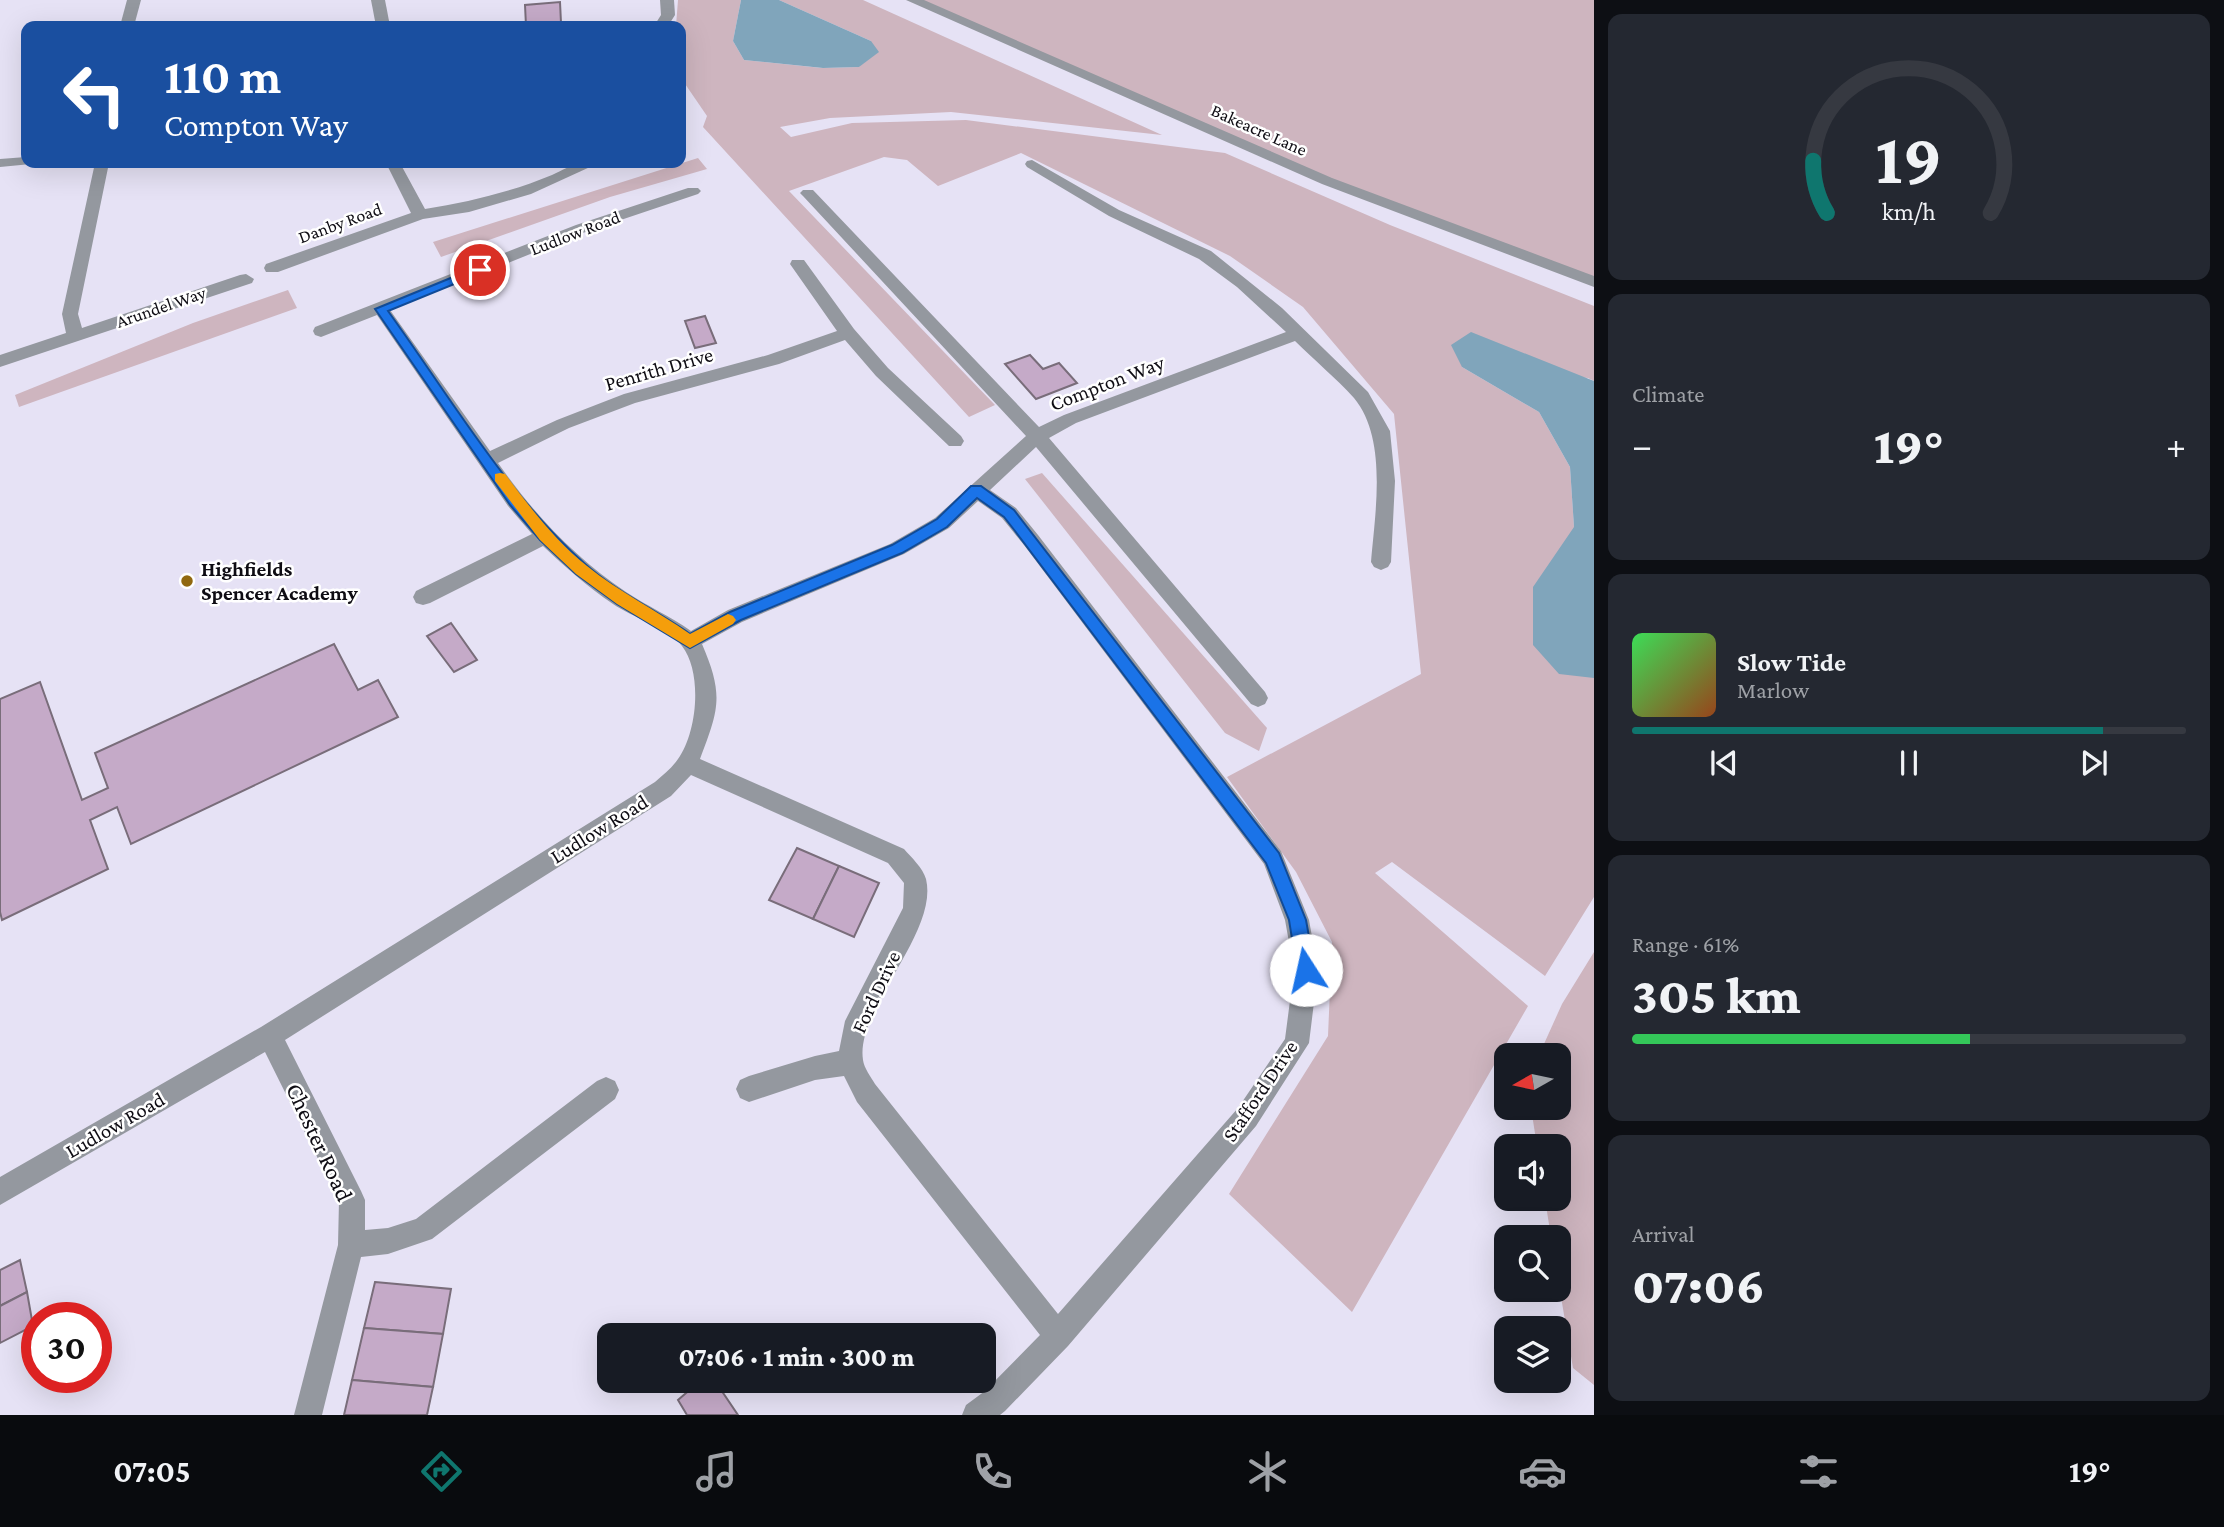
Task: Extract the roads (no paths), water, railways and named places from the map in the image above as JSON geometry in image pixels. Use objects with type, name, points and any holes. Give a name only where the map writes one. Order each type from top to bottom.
[{"type":"street","points":[[128,21],[134,0]]},
{"type":"street","points":[[378,0],[382,21]]},
{"type":"street","points":[[664,20],[667,0]]},
{"type":"street","name":"Bakeacre Lane","points":[[913,0],[1327,181],[1594,282]]},
{"type":"street","points":[[0,163],[21,161]]},
{"type":"street","points":[[1032,164],[1114,213],[1205,255],[1276,312],[1362,396],[1381,431],[1386,481],[1381,562]]},
{"type":"street","points":[[75,335],[71,314],[101,168]]},
{"type":"street","name":"Danby Road","points":[[396,168],[420,215]]},
{"type":"street","name":"Danby Road","points":[[272,268],[420,215],[469,207],[526,191],[581,168]]},
{"type":"street","name":"Ludlow Road","points":[[321,331],[582,228],[693,191]]},
{"type":"street","points":[[808,193],[1036,437],[1258,698]]},
{"type":"street","points":[[797,264],[848,333],[882,372],[955,441]]},
{"type":"street","name":"Arundel Way","points":[[0,361],[246,279]]},
{"type":"street","points":[[381,309],[515,501],[545,536],[581,570],[622,600],[657,618],[690,641]]},
{"type":"street","name":"Penrith Drive","points":[[488,460],[563,424],[630,398],[773,360],[848,333]]},
{"type":"street","name":"Compton Way","points":[[690,641],[735,616],[897,549],[942,523],[1036,437],[1070,419],[1299,333]]},
{"type":"street","name":"Stafford Drive","points":[[976,490],[1009,513],[1031,540],[1273,858],[1297,920],[1306,970],[1297,1043],[1247,1117],[1058,1336],[995,1401],[976,1415]]},
{"type":"street","points":[[423,597],[545,536]]},
{"type":"street","name":"Ludlow Road","points":[[0,1192],[270,1035],[663,789],[688,764],[706,715],[705,676],[690,641]]},
{"type":"street","name":"Ford Drive","points":[[688,764],[896,856],[915,880],[915,909],[854,1030],[850,1062],[866,1093],[1058,1336]]},
{"type":"street","name":"Chester Road","points":[[270,1035],[352,1200],[351,1245],[308,1415]]},
{"type":"street","points":[[749,1089],[815,1068],[850,1062]]},
{"type":"street","points":[[351,1245],[388,1241],[423,1230],[606,1090]]},
{"type":"water","points":[[741,0],[779,0],[871,41],[879,52],[859,67],[823,68],[744,60],[733,41]]},
{"type":"water","points":[[1471,332],[1594,381],[1594,678],[1559,674],[1533,645],[1533,587],[1574,527],[1570,467],[1539,412],[1462,367],[1451,345]]},
{"type":"place","name":"Highfields Spencer Academy","points":[[187,581]]}]
